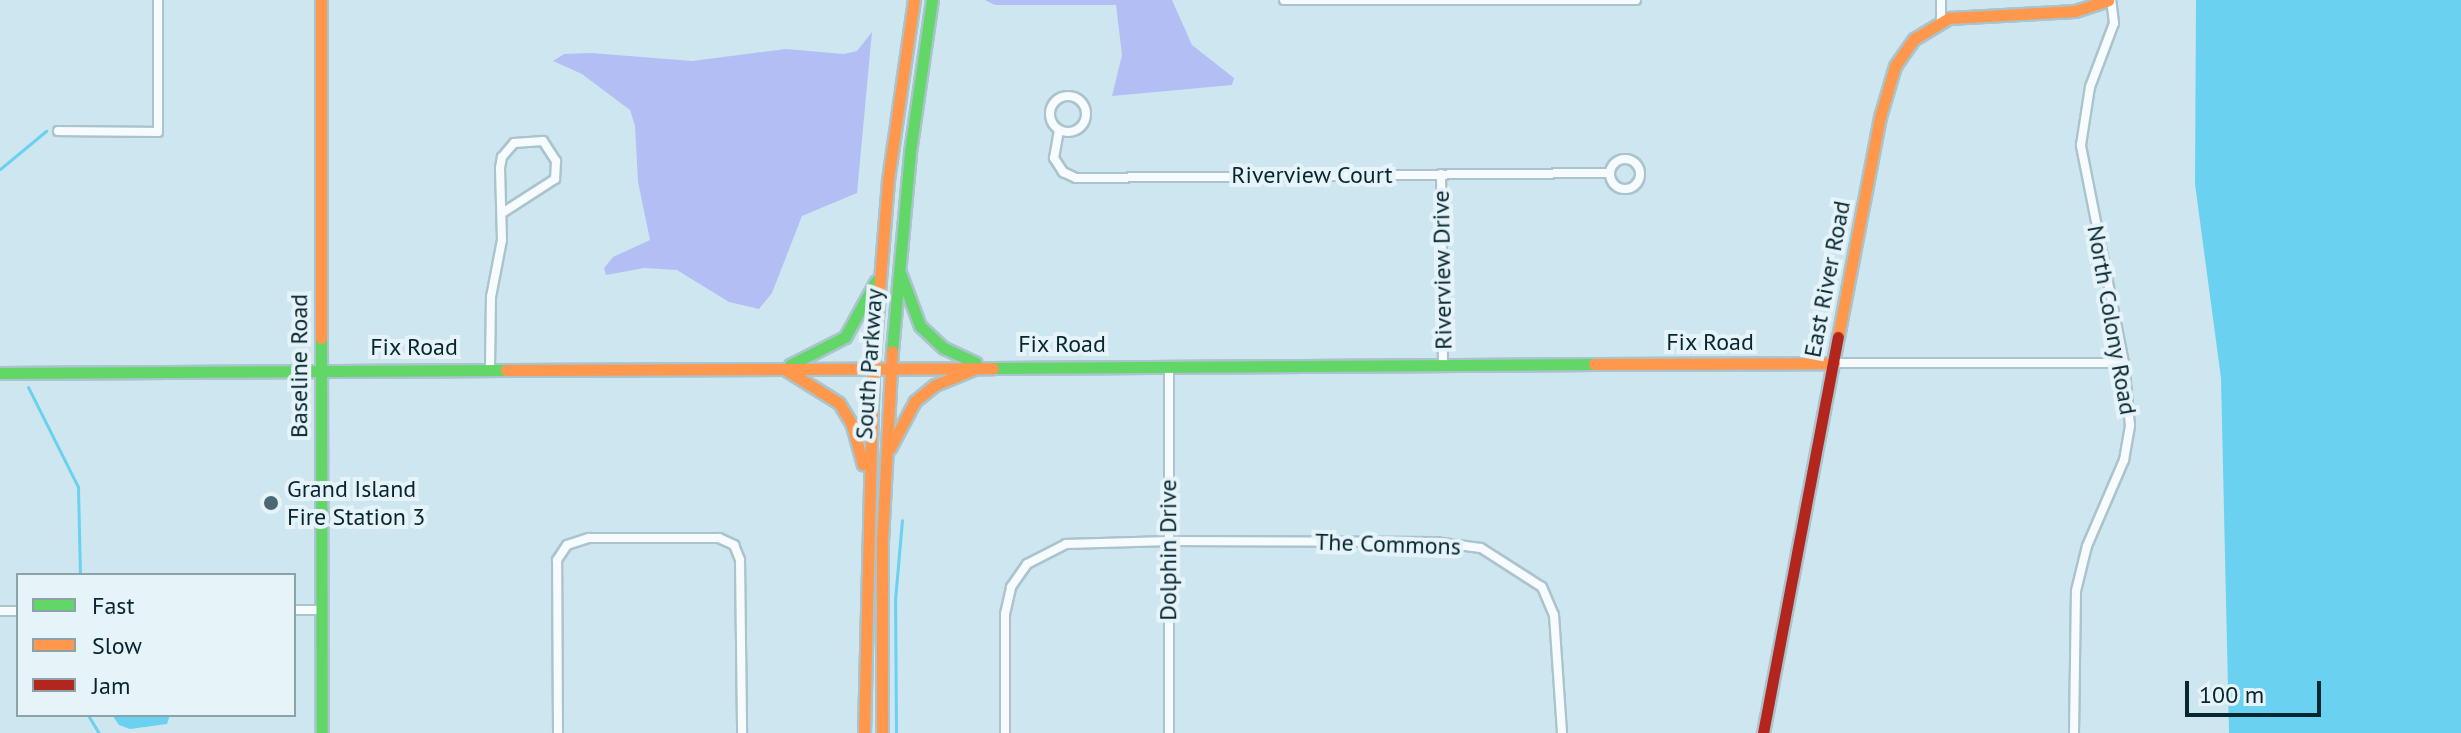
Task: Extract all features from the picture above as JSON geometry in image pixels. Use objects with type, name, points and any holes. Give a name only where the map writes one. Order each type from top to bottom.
[{"type":"main road","name":"Baseline Road","points":[[321,0],[322,733]]},
{"type":"main road","name":"South Parkway","points":[[864,733],[867,480],[873,367],[881,269],[914,0]]},
{"type":"main road","name":"South Parkway","points":[[882,733],[883,484],[890,367],[899,255],[932,0]]},
{"type":"main road","points":[[1941,20],[1968,14],[2075,11],[2109,0]]},
{"type":"main road","name":"East River Road","points":[[1763,733],[1888,83],[1906,49],[1941,20]]},
{"type":"main road","points":[[899,255],[908,302],[920,326],[944,348],[984,366]]},
{"type":"main road","points":[[782,368],[845,337],[862,314],[881,269]]},
{"type":"main road","name":"Fix Road","points":[[0,373],[1834,363]]},
{"type":"main road","points":[[883,484],[893,436],[915,401],[935,385],[984,366]]},
{"type":"main road","points":[[782,368],[825,391],[843,409],[867,480]]},
{"type":"street","points":[[58,131],[158,132],[158,0]]},
{"type":"street","points":[[1284,0],[1636,0]]},
{"type":"street","points":[[1941,0],[1941,20]]},
{"type":"street","name":"North Colony Road","points":[[2074,733],[2076,591],[2128,443],[2124,363],[2081,145],[2090,87],[2114,23],[2109,0]]},
{"type":"street","name":"Riverview Court","points":[[1059,130],[1074,131],[1083,123],[1085,110],[1075,98],[1060,98],[1052,106],[1051,119],[1059,130],[1054,158],[1063,172],[1076,178],[1609,173]]},
{"type":"street","points":[[490,368],[491,297],[502,213],[500,168],[507,148],[521,140],[543,141],[556,161],[555,179],[502,213]]},
{"type":"street","name":"Riverview Drive","points":[[1441,174],[1443,366]]},
{"type":"street","name":"Fix Road","points":[[1834,363],[2124,363]]},
{"type":"street","name":"Dolphin Drive","points":[[1169,367],[1169,733]]},
{"type":"street","points":[[558,733],[557,560],[567,545],[589,538],[719,538],[734,545],[740,560],[742,733]]},
{"type":"street","name":"The Commons","points":[[1005,733],[1005,614],[1017,576],[1037,556],[1066,544],[1169,541],[1435,542],[1481,548],[1542,587],[1557,628],[1562,733]]},
{"type":"street","points":[[296,610],[321,610]]},
{"type":"shaded area","points":[[985,0],[1172,0],[1192,45],[1234,78],[1232,85],[1112,96],[1122,55],[1116,5],[995,5]]},
{"type":"shaded area","points":[[2196,0],[2461,0],[2461,733],[2229,733],[2221,378],[2195,184]]},
{"type":"shaded area","points":[[872,32],[857,193],[802,216],[772,293],[759,309],[729,302],[677,270],[644,268],[606,275],[604,268],[613,257],[650,240],[638,182],[635,126],[630,110],[582,74],[553,61],[564,54],[591,53],[692,61],[786,49],[844,54],[857,51]]},
{"type":"shaded area","points":[[113,717],[169,718],[167,724],[130,729],[119,725]]},
{"type":"waterway","points":[[0,169],[46,131]]},
{"type":"waterway","points":[[28,387],[78,487],[80,573]]},
{"type":"waterway","points":[[896,733],[895,600],[902,520]]},
{"type":"waterway","points":[[89,717],[99,733]]},
{"type":"traffic: fast","points":[[892,351],[910,152],[932,0]]},
{"type":"traffic: fast","points":[[901,275],[920,326],[944,348],[976,363]]},
{"type":"traffic: fast","points":[[790,365],[845,337],[876,281]]},
{"type":"traffic: fast","points":[[321,338],[322,733]]},
{"type":"traffic: fast","points":[[993,368],[1594,364]]},
{"type":"traffic: fast","points":[[0,373],[506,370]]},
{"type":"traffic: slow","points":[[321,0],[321,338]]},
{"type":"traffic: slow","points":[[864,733],[873,367],[888,180],[914,0]]},
{"type":"traffic: slow","points":[[1838,337],[1880,117],[1895,66],[1914,39],[1949,18],[2075,11],[2108,0]]},
{"type":"traffic: slow","points":[[882,733],[882,541],[892,351]]},
{"type":"traffic: slow","points":[[1594,364],[1834,363]]},
{"type":"traffic: slow","points":[[506,370],[993,368]]},
{"type":"traffic: slow","points":[[786,370],[839,403],[852,425],[863,465]]},
{"type":"traffic: slow","points":[[890,448],[915,401],[935,385],[972,370]]},
{"type":"traffic: jam","points":[[1763,733],[1838,337]]},
{"type":"place","name":"Grand Island Fire Station 3","points":[[271,503]]}]
